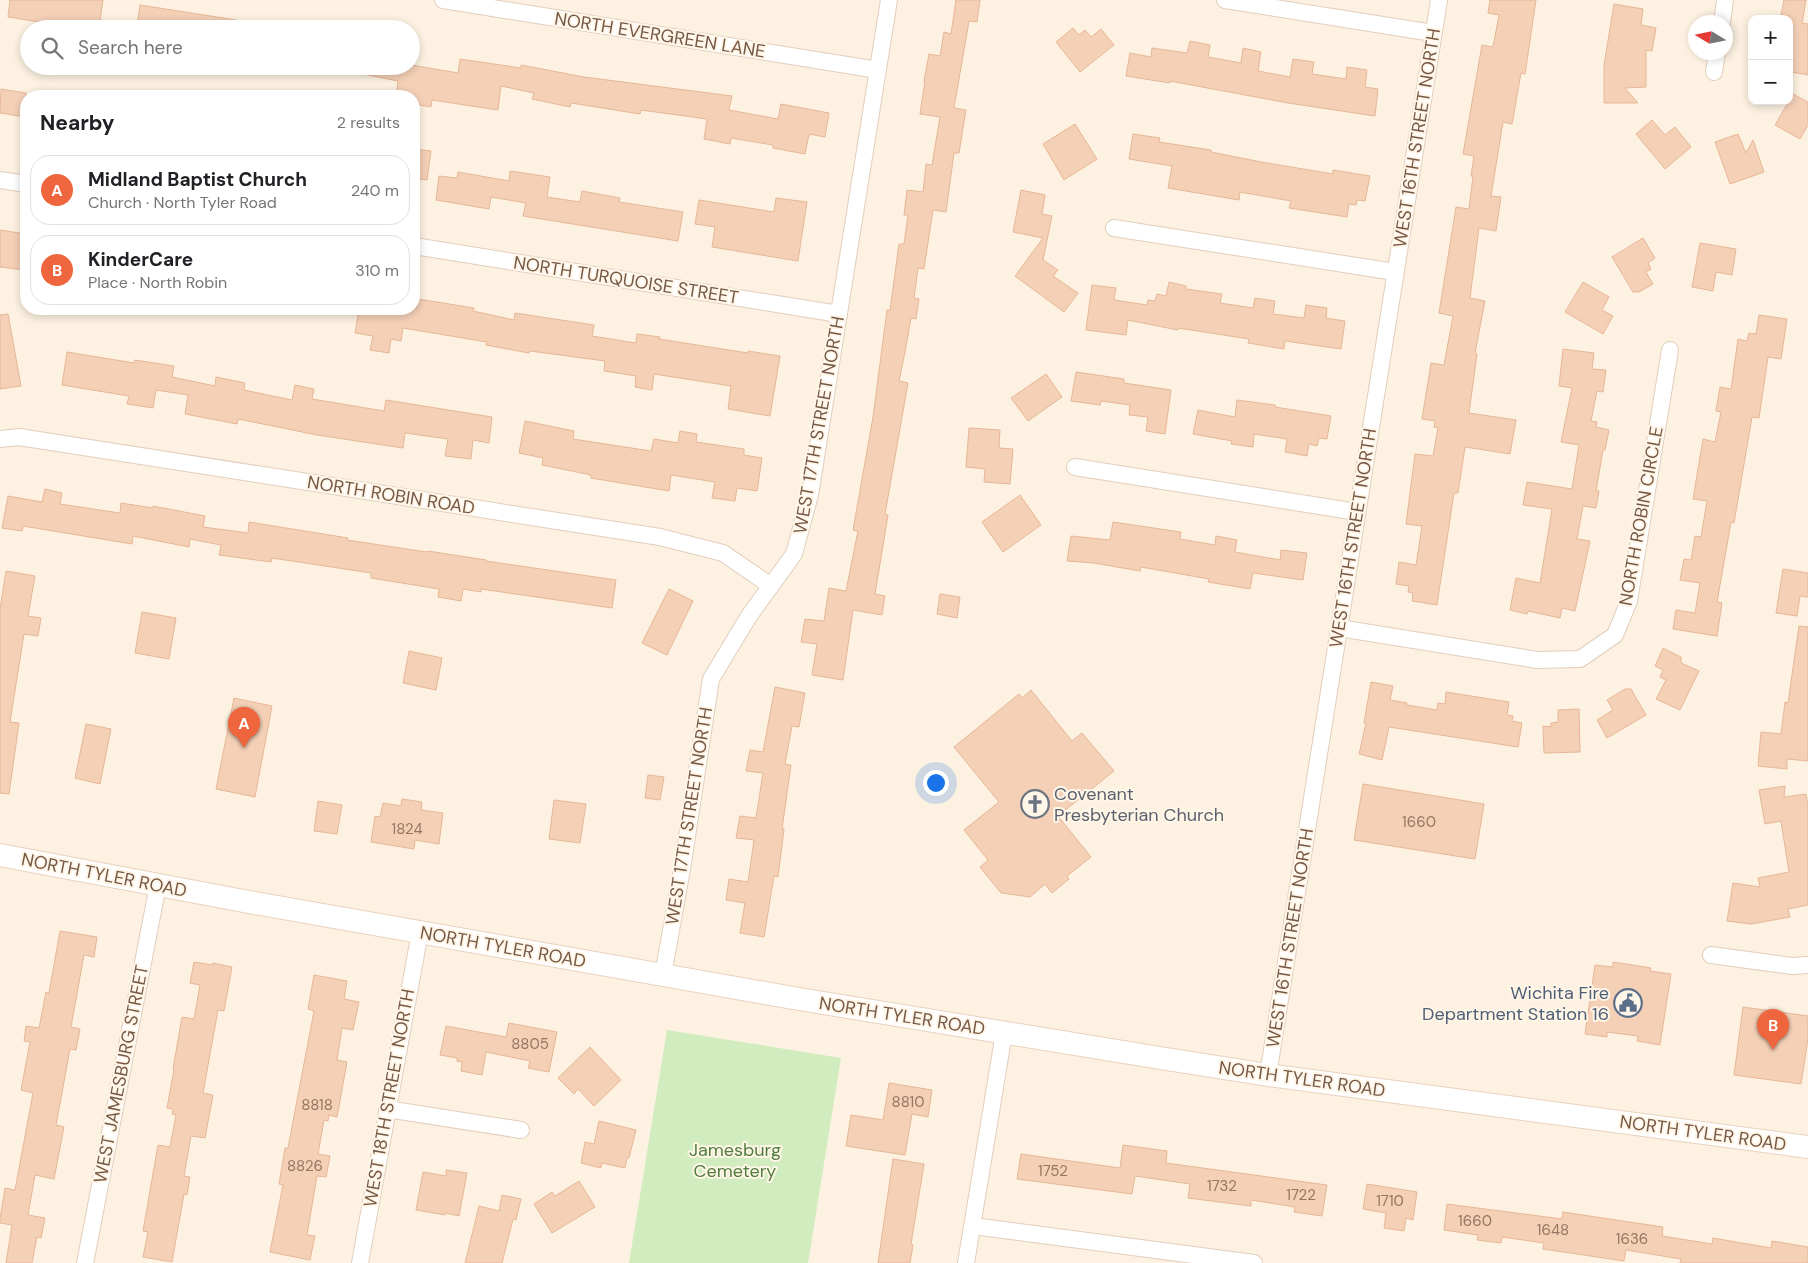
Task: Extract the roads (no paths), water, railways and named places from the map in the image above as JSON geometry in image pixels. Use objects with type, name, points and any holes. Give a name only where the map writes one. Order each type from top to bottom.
[{"type":"main road","name":"NORTH TYLER ROAD","points":[[0,855],[420,932],[1004,1033],[1268,1075],[1808,1147]]},
{"type":"street","name":"NORTH EVERGREEN LANE","points":[[443,0],[878,70]]},
{"type":"street","name":"WEST 17TH STREET NORTH","points":[[663,975],[682,869],[711,679],[749,616],[794,554],[810,494],[889,0]]},
{"type":"street","points":[[1225,0],[1433,33]]},
{"type":"street","name":"WEST 16TH STREET NORTH","points":[[1268,1075],[1439,0]]},
{"type":"street","points":[[1723,15],[1725,0]]},
{"type":"street","points":[[1714,72],[1716,60]]},
{"type":"street","points":[[0,180],[20,183]]},
{"type":"street","points":[[1114,228],[1396,272]]},
{"type":"street","name":"NORTH TURQUOISE STREET","points":[[420,247],[839,314]]},
{"type":"street","name":"NORTH ROBIN CIRCLE","points":[[1339,628],[1536,660],[1580,659],[1615,635],[1629,601],[1670,350]]},
{"type":"street","name":"NORTH ROBIN ROAD","points":[[0,439],[19,437],[660,537],[723,552],[771,586]]},
{"type":"street","points":[[1075,467],[1357,512]]},
{"type":"street","name":"WEST JAMESBURG STREET","points":[[85,1263],[158,885]]},
{"type":"street","name":"WEST 18TH STREET NORTH","points":[[360,1263],[420,932]]},
{"type":"street","points":[[1711,955],[1792,966],[1808,965]]},
{"type":"street","points":[[966,1263],[1004,1033]]},
{"type":"street","points":[[387,1109],[521,1130]]},
{"type":"street","points":[[973,1226],[1232,1262],[1254,1263]]},
{"type":"place","name":"Midland Baptist Church","points":[[244,748]]},
{"type":"place","name":"Covenant Presbyterian Church","points":[[1035,804]]},
{"type":"place","name":"Wichita Fire Department Station 16","points":[[1628,1003]]},
{"type":"place","name":"KinderCare","points":[[1773,1050]]},
{"type":"park label","name":"Jamesburg Cemetery","points":[[735,1160]]}]
